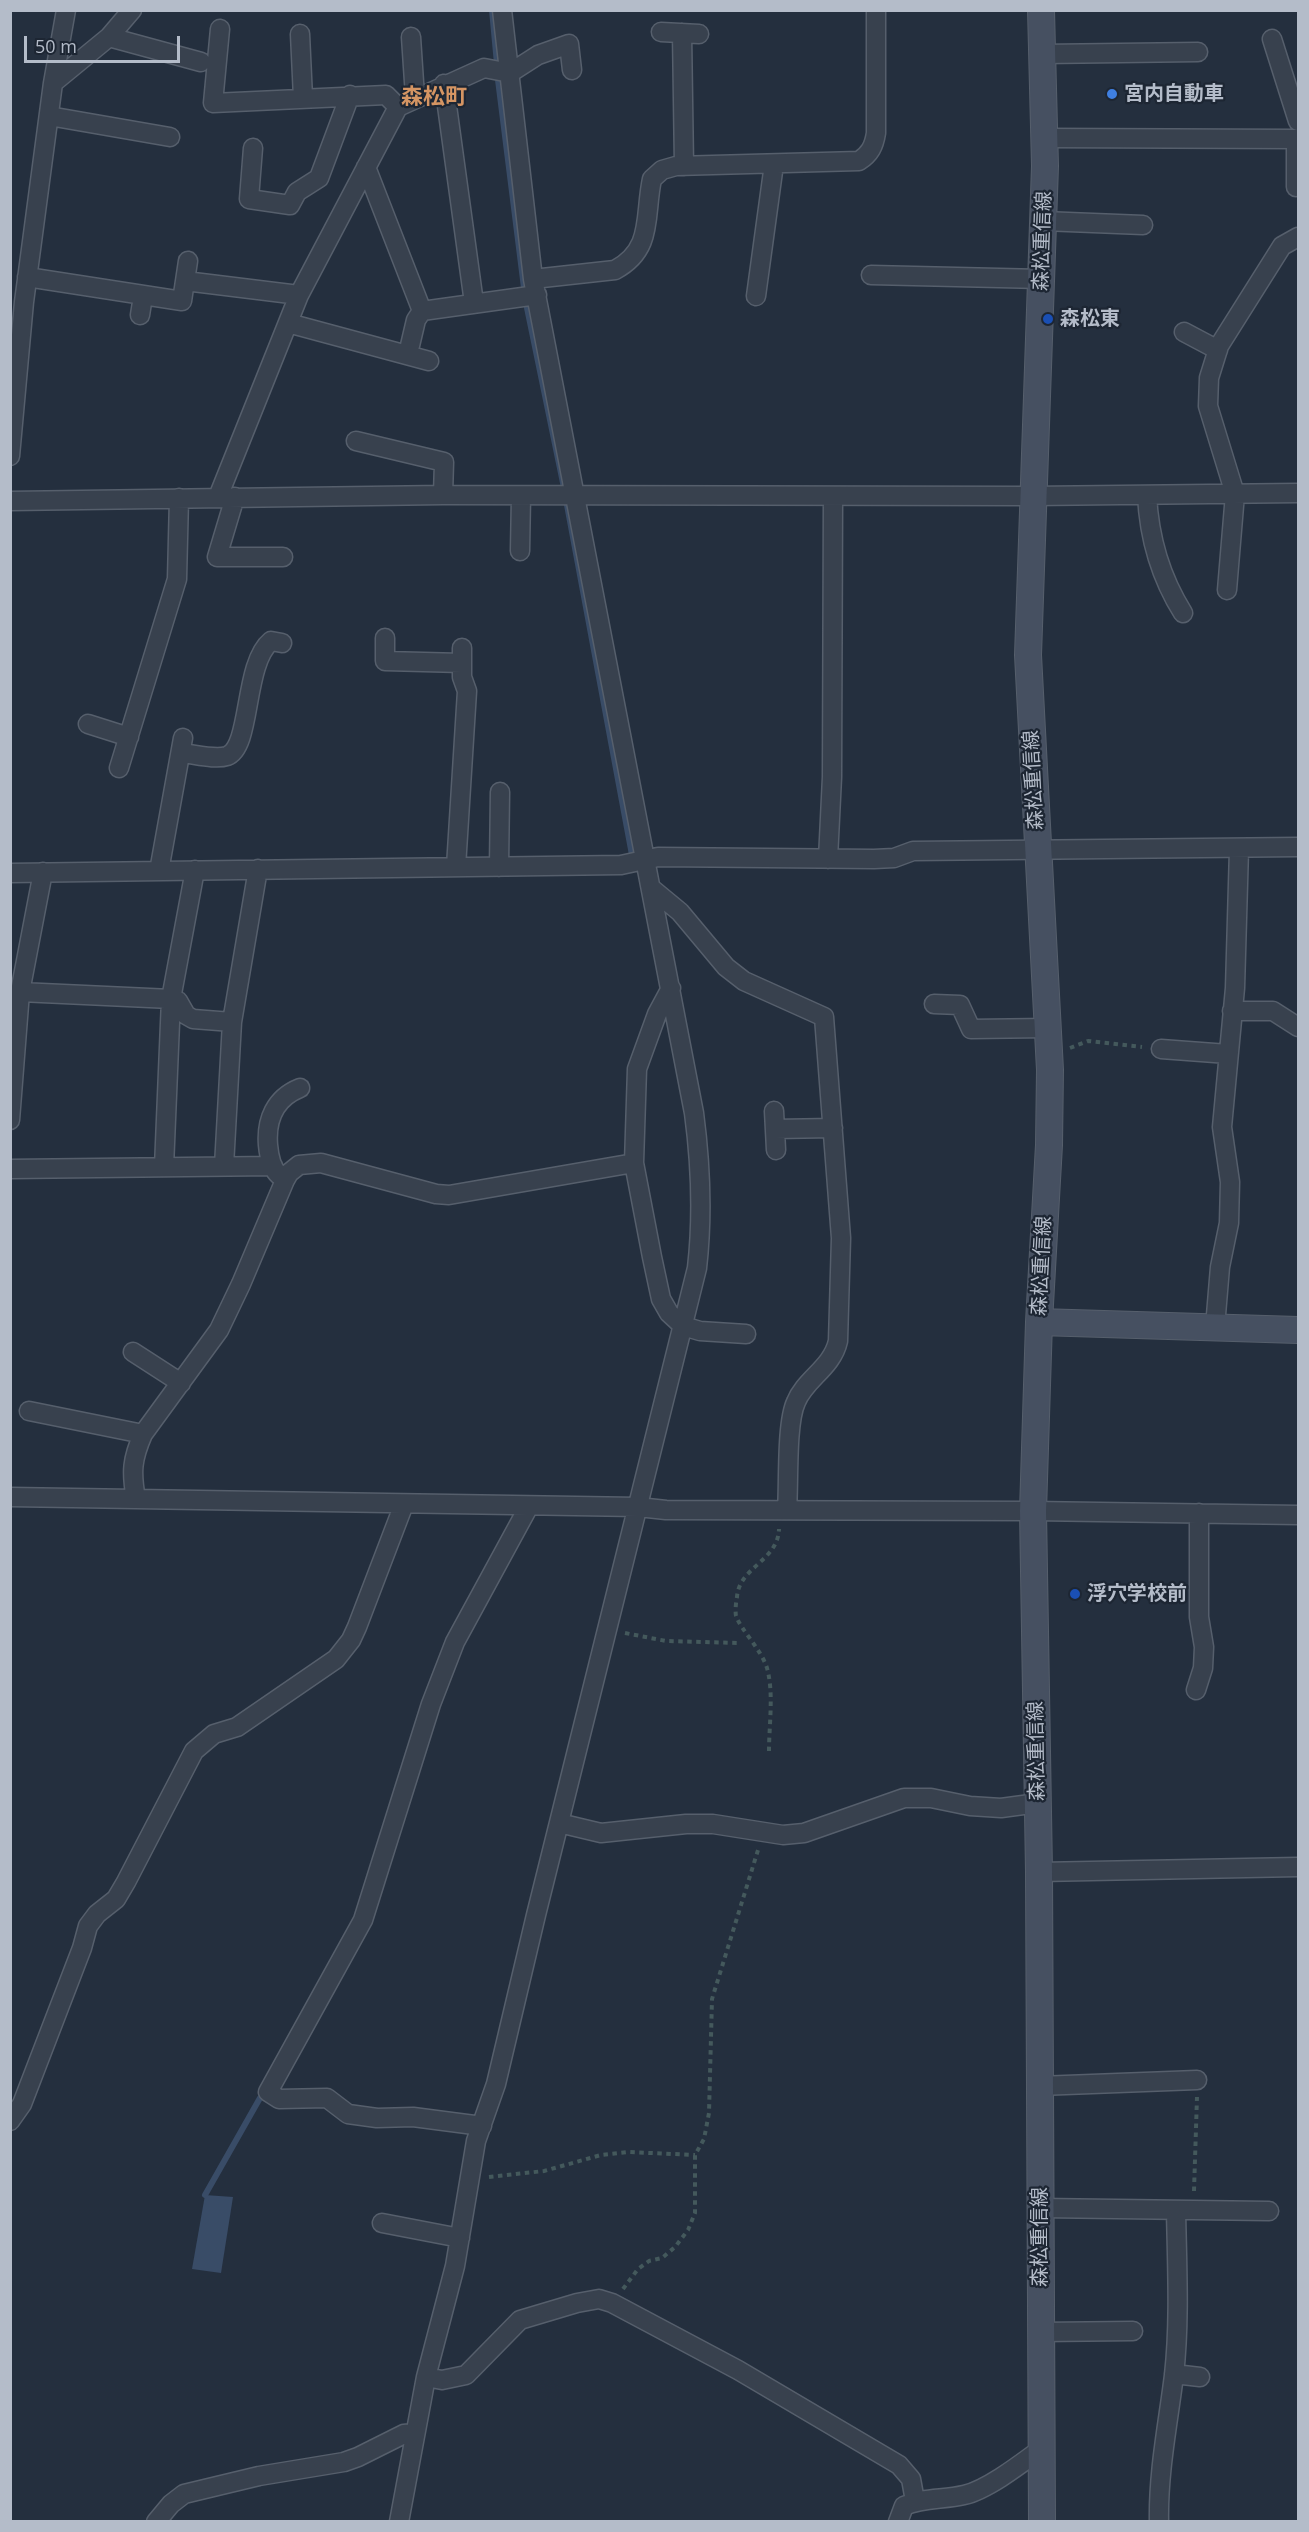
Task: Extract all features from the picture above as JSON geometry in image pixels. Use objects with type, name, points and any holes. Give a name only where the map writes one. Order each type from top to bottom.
[{"type":"main road","name":"森松重信線","points":[[1041,10],[1044,138],[1042,279],[1032,496],[1028,655],[1049,1056],[1049,1145],[1039,1322],[1033,1511],[1039,1872],[1042,2522]]},
{"type":"main road","points":[[1039,1322],[1299,1330]]},
{"type":"street","points":[[11,444],[27,277],[53,83],[66,10]]},
{"type":"street","points":[[53,83],[109,37],[132,10]]},
{"type":"street","points":[[399,2522],[426,2377],[455,2266],[476,2141],[496,2084],[697,1268],[701,1230],[702,1190],[694,1113],[535,287],[502,10]]},
{"type":"street","points":[[422,310],[474,303],[615,270],[626,264],[637,253],[644,237],[652,179],[662,170],[684,166],[859,161],[868,154],[875,142],[876,10]]},
{"type":"street","points":[[220,29],[213,103],[386,95],[398,106]]},
{"type":"street","points":[[661,32],[691,33],[684,166]]},
{"type":"street","points":[[300,34],[303,98]]},
{"type":"street","points":[[109,37],[201,62]]},
{"type":"street","points":[[411,37],[415,97]]},
{"type":"street","points":[[1272,39],[1298,133],[1296,187]]},
{"type":"street","points":[[283,557],[217,557],[226,497],[299,295],[398,106],[484,68],[510,73],[538,55],[569,44],[572,70]]},
{"type":"street","points":[[1043,54],[1198,52]]},
{"type":"street","points":[[444,84],[474,303]]},
{"type":"street","points":[[253,148],[249,199],[290,205],[297,192],[326,181],[350,95]]},
{"type":"street","points":[[49,116],[170,136]]},
{"type":"street","points":[[1044,138],[1298,133]]},
{"type":"street","points":[[756,296],[774,164]]},
{"type":"street","points":[[366,167],[422,310]]},
{"type":"street","points":[[1043,221],[1143,225]]},
{"type":"street","points":[[1227,590],[1235,494],[1208,406],[1209,378],[1218,350],[1282,246],[1299,237]]},
{"type":"street","points":[[27,277],[183,301],[188,261]]},
{"type":"street","points":[[871,275],[1042,279]]},
{"type":"street","points":[[185,281],[299,295]]},
{"type":"street","points":[[140,315],[144,296]]},
{"type":"street","points":[[408,354],[416,320],[422,310]]},
{"type":"street","points":[[288,323],[429,361]]},
{"type":"street","points":[[1184,332],[1218,350]]},
{"type":"street","points":[[356,441],[444,462],[443,495]]},
{"type":"street","points":[[10,501],[443,495],[1032,496],[1299,493]]},
{"type":"street","points":[[1147,495],[1148,518],[1168,590],[1183,613]]},
{"type":"street","points":[[520,551],[521,496]]},
{"type":"street","points":[[828,859],[832,777],[833,496]]},
{"type":"street","points":[[119,768],[177,579],[179,498]]},
{"type":"street","points":[[385,638],[385,662],[462,656],[462,677],[467,691],[473,740],[456,867]]},
{"type":"street","points":[[159,871],[182,746],[225,757],[235,752],[241,739],[258,658],[271,641],[282,643]]},
{"type":"street","points":[[88,724],[129,737]]},
{"type":"street","points":[[499,867],[500,792]]},
{"type":"street","points":[[10,873],[621,865],[658,857],[894,858],[913,851],[1299,847]]},
{"type":"street","points":[[1215,1327],[1220,1267],[1229,1223],[1230,1182],[1222,1127],[1233,1011],[1239,849]]},
{"type":"street","points":[[224,1167],[232,1022],[258,869]]},
{"type":"street","points":[[164,1167],[171,999],[195,870]]},
{"type":"street","points":[[10,1120],[20,992],[43,872]]},
{"type":"street","points":[[651,888],[680,912],[726,967],[744,981],[824,1017],[840,1238],[838,1341],[836,1353],[796,1400],[791,1424],[784,1510]]},
{"type":"street","points":[[671,988],[657,1014],[637,1069],[634,1163],[661,1299],[669,1313],[683,1326],[700,1331],[746,1334]]},
{"type":"street","points":[[20,992],[171,999],[178,1001],[186,1015],[193,1019],[232,1022]]},
{"type":"street","points":[[934,1004],[960,1005],[971,1029],[1048,1028]]},
{"type":"street","points":[[1233,1011],[1273,1011],[1299,1027]]},
{"type":"street","points":[[1161,1049],[1228,1054]]},
{"type":"street","points":[[285,1180],[274,1170],[268,1153],[267,1131],[270,1116],[289,1093],[300,1088]]},
{"type":"street","points":[[774,1111],[776,1150]]},
{"type":"street","points":[[775,1129],[832,1128]]},
{"type":"street","points":[[136,1499],[131,1474],[135,1453],[143,1434],[219,1330],[242,1284],[285,1180],[289,1173],[299,1165],[321,1163],[436,1194],[449,1195],[634,1163]]},
{"type":"street","points":[[10,1169],[273,1166]]},
{"type":"street","points":[[133,1352],[182,1383]]},
{"type":"street","points":[[29,1411],[143,1434]]},
{"type":"street","points":[[10,1497],[638,1507],[666,1510],[1033,1511],[1299,1515]]},
{"type":"street","points":[[10,2121],[22,2104],[82,1948],[88,1926],[97,1914],[116,1899],[194,1751],[214,1734],[237,1727],[336,1659],[345,1650],[357,1628],[404,1504]]},
{"type":"street","points":[[482,2127],[413,2117],[377,2118],[348,2114],[327,2098],[279,2098],[268,2092],[363,1920],[431,1704],[455,1642],[529,1506]]},
{"type":"street","points":[[1196,1690],[1203,1668],[1204,1647],[1199,1617],[1199,1513]]},
{"type":"street","points":[[559,1823],[601,1833],[686,1824],[713,1824],[783,1835],[804,1833],[904,1798],[931,1798],[970,1806],[1001,1808],[1038,1803]]},
{"type":"street","points":[[1039,1872],[1299,1867]]},
{"type":"street","points":[[1039,2086],[1197,2079]]},
{"type":"street","points":[[1040,2208],[1269,2211]]},
{"type":"street","points":[[1159,2522],[1158,2488],[1174,2374],[1185,2210]]},
{"type":"street","points":[[382,2223],[460,2238]]},
{"type":"street","points":[[426,2377],[442,2380],[466,2375],[520,2320],[577,2303],[599,2299],[612,2302],[748,2376],[899,2465],[911,2479],[915,2501]]},
{"type":"street","points":[[1041,2332],[1133,2331]]},
{"type":"street","points":[[1174,2374],[1200,2377]]},
{"type":"street","points":[[156,2522],[184,2494],[260,2476],[344,2462],[404,2434],[414,2433]]},
{"type":"street","points":[[898,2522],[904,2506],[915,2501],[965,2495],[1012,2470],[1041,2449]]},
{"type":"path","points":[[1049,1056],[1088,1041],[1161,1049]]},
{"type":"path","points":[[769,1751],[770,1677],[766,1664],[736,1615],[737,1594],[742,1578],[758,1566],[775,1547],[784,1510]]},
{"type":"path","points":[[607,1631],[640,1634],[666,1641],[738,1643]]},
{"type":"path","points":[[612,2302],[638,2268],[649,2261],[662,2258],[675,2247],[688,2230],[695,2213],[695,2155],[704,2139],[709,2113],[712,1999],[763,1832]]},
{"type":"path","points":[[1185,2210],[1197,2079]]},
{"type":"path","points":[[470,2179],[544,2171],[601,2155],[628,2152],[695,2155]]},
{"type":"water","points":[[205,2195],[233,2197],[221,2273],[192,2269]]},
{"type":"waterway","points":[[492,10],[497,64]]},
{"type":"waterway","points":[[498,80],[524,288]]},
{"type":"waterway","points":[[527,308],[564,488]]},
{"type":"waterway","points":[[567,505],[632,855]]},
{"type":"waterway","points":[[205,2195],[260,2098]]},
{"type":"place","name":"宮内自動車","points":[[1112,94]]},
{"type":"place","name":"森松東","points":[[1048,319]]},
{"type":"place","name":"浮穴学校前","points":[[1075,1594]]},
{"type":"district","name":"森松町","points":[[434,98]]}]
